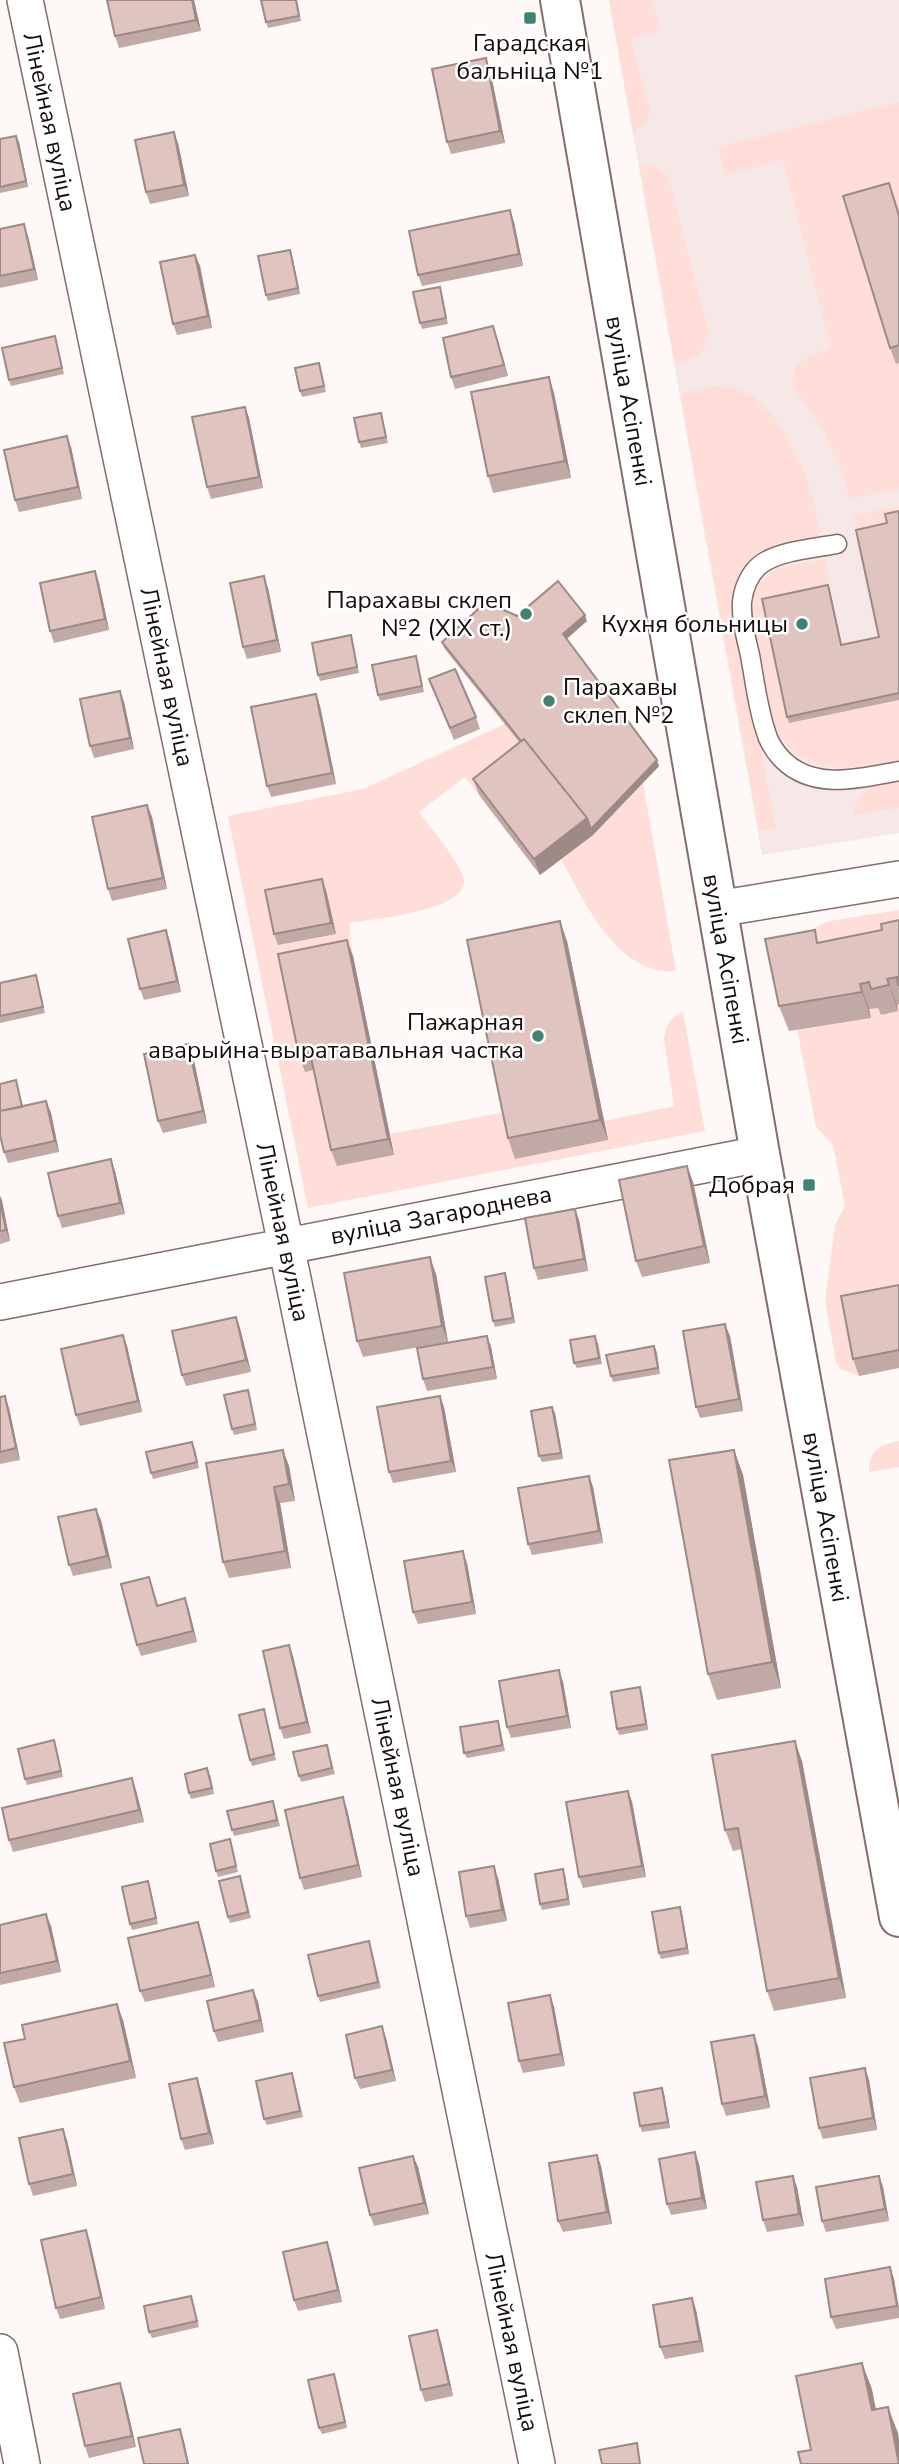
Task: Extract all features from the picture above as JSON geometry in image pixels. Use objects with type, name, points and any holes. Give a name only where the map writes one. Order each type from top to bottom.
[{"type":"main road","name":"вуліца Асіпенкі","points":[[560,0],[760,1154],[899,1917]]},
{"type":"street","name":"Лінейная вуліца","points":[[25,0],[286,1245],[537,2464]]},
{"type":"street","points":[[717,909],[899,879]]},
{"type":"street","name":"вуліца Загароднева","points":[[0,1302],[760,1154]]},
{"type":"street","points":[[0,2352],[22,2464]]},
{"type":"lane","points":[[837,544],[777,556],[760,565],[747,583],[742,601],[743,620],[761,718],[769,741],[783,761],[802,772],[824,780],[845,781],[899,771]]},
{"type":"shaded area","points":[[609,0],[899,0],[899,833],[762,855]]},
{"type":"shaded area","points":[[609,0],[652,0],[660,31],[631,39],[650,111],[646,124],[633,133]]},
{"type":"shaded area","points":[[899,102],[899,489],[849,499],[843,475],[824,432],[793,387],[792,378],[797,365],[831,348],[783,160],[725,175],[718,147]]},
{"type":"shaded area","points":[[639,165],[657,168],[669,180],[709,334],[705,347],[698,356],[675,365]]},
{"type":"shaded area","points":[[714,386],[746,392],[757,399],[778,422],[808,482],[821,538],[771,549],[758,555],[747,564],[739,576],[735,591],[734,612],[776,828],[759,831],[680,393]]},
{"type":"shaded area","points":[[899,506],[896,521],[892,526],[858,536],[853,515]]},
{"type":"shaded area","points":[[825,559],[830,591],[764,605],[899,700],[899,760],[844,767],[813,763],[798,755],[774,726],[753,617],[754,594],[760,584],[777,568]]},
{"type":"shaded area","points":[[505,724],[529,755],[479,795],[465,777],[419,812],[458,865],[464,880],[461,891],[451,899],[416,912],[349,923],[353,956],[305,1071],[316,1070],[394,1155],[390,1134],[506,1112],[607,1140],[604,1121],[674,1106],[664,1039],[669,1022],[683,1012],[705,1131],[308,1208],[228,816],[363,789]]},
{"type":"shaded area","points":[[899,781],[899,808],[854,815],[855,806],[863,794],[876,787]]},
{"type":"shaded area","points":[[643,783],[676,971],[655,970],[637,962],[620,949],[592,914],[561,859],[593,835]]},
{"type":"shaded area","points":[[899,910],[899,1302],[859,1376],[840,1369],[836,1362],[825,1301],[835,1225],[845,1206],[833,1145],[816,1127],[789,987],[795,947],[810,930],[829,921]]},
{"type":"shaded area","points":[[899,1441],[899,1467],[869,1472],[871,1458],[876,1450]]},
{"type":"building","points":[[107,0],[192,0],[196,20],[115,36]]},
{"type":"building","points":[[261,0],[296,0],[299,16],[266,22]]},
{"type":"building","points":[[486,58],[500,131],[447,142],[432,69]]},
{"type":"building","points":[[174,132],[184,185],[146,192],[135,140]]},
{"type":"building","points":[[16,136],[26,181],[0,187],[0,139]]},
{"type":"building","points":[[889,183],[899,216],[899,345],[890,348],[843,196]]},
{"type":"building","points":[[510,210],[519,254],[418,275],[409,231]]},
{"type":"building","points":[[24,224],[34,269],[0,276],[0,229]]},
{"type":"building","points":[[290,250],[298,288],[266,295],[258,256]]},
{"type":"building","points":[[195,255],[208,316],[173,324],[160,262]]},
{"type":"building","points":[[440,287],[446,318],[420,323],[413,292]]},
{"type":"building","points":[[493,326],[504,365],[451,377],[443,338]]},
{"type":"building","points":[[55,336],[62,368],[9,380],[2,348]]},
{"type":"building","points":[[319,363],[324,386],[300,391],[295,368]]},
{"type":"building","points":[[549,377],[565,461],[488,476],[471,392]]},
{"type":"building","points":[[245,407],[259,477],[207,487],[192,417]]},
{"type":"building","points":[[381,413],[386,437],[359,442],[354,418]]},
{"type":"building","points":[[67,436],[78,487],[15,500],[4,450]]},
{"type":"building","name":"Кухня больницы","points":[[899,511],[899,693],[787,717],[762,599],[828,585],[841,645],[879,637],[856,530],[887,523],[885,514]]},
{"type":"building","points":[[95,571],[105,619],[50,631],[40,583]]},
{"type":"building","points":[[264,576],[277,640],[243,647],[230,583]]},
{"type":"building","name":"Парахавы склеп №2","points":[[558,581],[585,615],[563,634],[657,760],[591,829],[587,818],[442,642],[486,602],[517,616]]},
{"type":"building","points":[[351,635],[357,667],[318,675],[312,643]]},
{"type":"building","points":[[416,656],[422,686],[378,695],[372,665]]},
{"type":"building","points":[[455,669],[476,717],[450,728],[429,679]]},
{"type":"building","points":[[120,691],[130,738],[90,746],[80,699]]},
{"type":"building","points":[[316,694],[332,773],[267,786],[251,707]]},
{"type":"building","points":[[524,739],[587,818],[534,859],[473,779]]},
{"type":"building","points":[[147,805],[163,878],[108,889],[92,817]]},
{"type":"building","points":[[322,879],[331,923],[274,934],[265,890]]},
{"type":"building","points":[[899,920],[899,985],[897,977],[887,979],[889,985],[871,989],[869,982],[860,984],[862,992],[779,1006],[765,939],[815,930],[817,943],[882,930],[881,924]]},
{"type":"building","name":"Пажарная аварыйна-выратавальная частка","points":[[560,921],[600,1120],[508,1138],[467,940]]},
{"type":"building","points":[[166,930],[177,981],[140,989],[128,939]]},
{"type":"building","points":[[347,940],[388,1139],[331,1150],[310,1053],[299,1056],[278,954]]},
{"type":"building","points":[[36,975],[43,1007],[0,1016],[0,983]]},
{"type":"building","points":[[188,1044],[203,1111],[158,1121],[144,1054]]},
{"type":"building","points":[[16,1080],[22,1107],[0,1111],[0,1084]]},
{"type":"building","points":[[46,1101],[55,1141],[4,1152],[0,1135],[0,1111]]},
{"type":"building","points":[[111,1159],[120,1203],[58,1216],[48,1173]]},
{"type":"building","points":[[687,1166],[704,1246],[636,1261],[619,1180]]},
{"type":"building","points":[[0,1201],[6,1230],[0,1231]]},
{"type":"building","points":[[575,1209],[584,1259],[534,1268],[525,1218]]},
{"type":"building","points":[[430,1257],[442,1326],[357,1341],[344,1273]]},
{"type":"building","points":[[505,1273],[513,1318],[493,1321],[485,1277]]},
{"type":"building","points":[[899,1285],[899,1350],[853,1359],[841,1296]]},
{"type":"building","points":[[236,1317],[246,1360],[182,1375],[172,1331]]},
{"type":"building","points":[[725,1324],[739,1399],[696,1407],[683,1331]]},
{"type":"building","points":[[123,1335],[138,1401],[76,1415],[61,1349]]},
{"type":"building","points":[[487,1336],[493,1367],[423,1379],[417,1348]]},
{"type":"building","points":[[595,1336],[599,1358],[574,1363],[570,1340]]},
{"type":"building","points":[[654,1346],[658,1368],[611,1376],[606,1355]]},
{"type":"building","points":[[248,1390],[255,1424],[232,1429],[224,1395]]},
{"type":"building","points":[[5,1396],[16,1448],[0,1452],[0,1397]]},
{"type":"building","points":[[440,1396],[451,1461],[389,1472],[377,1407]]},
{"type":"building","points":[[552,1407],[561,1453],[539,1456],[531,1411]]},
{"type":"building","points":[[192,1442],[197,1462],[151,1473],[146,1452]]},
{"type":"building","points":[[283,1450],[289,1484],[274,1487],[285,1551],[223,1562],[206,1463]]},
{"type":"building","points":[[734,1450],[772,1662],[708,1674],[669,1460]]},
{"type":"building","points":[[589,1476],[599,1531],[528,1544],[518,1488]]},
{"type":"building","points":[[96,1509],[107,1556],[69,1565],[58,1517]]},
{"type":"building","points":[[463,1551],[472,1602],[413,1612],[404,1561]]},
{"type":"building","points":[[149,1577],[157,1606],[185,1598],[193,1631],[137,1645],[121,1584]]},
{"type":"building","points":[[289,1645],[307,1722],[280,1728],[263,1651]]},
{"type":"building","points":[[559,1670],[567,1716],[507,1727],[499,1681]]},
{"type":"building","points":[[640,1687],[646,1724],[617,1729],[611,1692]]},
{"type":"building","points":[[264,1709],[274,1754],[250,1760],[239,1715]]},
{"type":"building","points":[[498,1721],[502,1745],[464,1753],[460,1727]]},
{"type":"building","points":[[54,1740],[61,1771],[25,1779],[18,1749]]},
{"type":"building","points":[[795,1741],[839,1978],[767,1991],[738,1828],[725,1830],[712,1755]]},
{"type":"building","points":[[327,1745],[332,1768],[299,1776],[293,1752]]},
{"type":"building","points":[[207,1768],[212,1788],[189,1793],[185,1774]]},
{"type":"building","points":[[132,1778],[139,1810],[9,1840],[2,1808]]},
{"type":"building","points":[[628,1791],[642,1866],[579,1877],[566,1802]]},
{"type":"building","points":[[343,1797],[358,1865],[300,1878],[285,1810]]},
{"type":"building","points":[[273,1801],[277,1820],[232,1830],[227,1811]]},
{"type":"building","points":[[230,1839],[236,1866],[216,1871],[210,1844]]},
{"type":"building","points":[[494,1866],[502,1910],[466,1916],[459,1872]]},
{"type":"building","points":[[563,1869],[568,1899],[540,1904],[535,1874]]},
{"type":"building","points":[[240,1876],[248,1912],[228,1917],[219,1881]]},
{"type":"building","points":[[148,1881],[156,1918],[130,1924],[122,1887]]},
{"type":"building","points":[[680,1907],[687,1948],[659,1953],[652,1912]]},
{"type":"building","points":[[46,1914],[57,1961],[0,1973],[0,1925]]},
{"type":"building","points":[[198,1922],[211,1975],[140,1991],[128,1938]]},
{"type":"building","points":[[369,1941],[378,1982],[318,1996],[308,1955]]},
{"type":"building","points":[[253,1990],[260,2020],[214,2031],[207,2001]]},
{"type":"building","points":[[550,1995],[561,2054],[519,2061],[508,2003]]},
{"type":"building","points":[[117,2004],[130,2061],[14,2087],[4,2043],[25,2039],[22,2025]]},
{"type":"building","points":[[382,2026],[392,2070],[355,2078],[346,2035]]},
{"type":"building","points":[[754,2035],[765,2096],[722,2104],[711,2042]]},
{"type":"building","points":[[865,2068],[873,2118],[819,2128],[810,2078]]},
{"type":"building","points":[[292,2073],[300,2111],[264,2119],[256,2081]]},
{"type":"building","points":[[197,2078],[209,2133],[181,2139],[169,2084]]},
{"type":"building","points":[[662,2088],[668,2122],[640,2126],[634,2093]]},
{"type":"building","points":[[63,2129],[73,2174],[29,2184],[19,2138]]},
{"type":"building","points":[[695,2152],[702,2198],[667,2204],[659,2159]]},
{"type":"building","points":[[597,2155],[607,2212],[558,2221],[549,2163]]},
{"type":"building","points":[[413,2156],[424,2203],[370,2215],[359,2168]]},
{"type":"building","points":[[793,2176],[799,2214],[763,2220],[756,2182]]},
{"type":"building","points":[[879,2176],[885,2209],[822,2221],[816,2187]]},
{"type":"building","points":[[86,2230],[101,2297],[56,2308],[41,2240]]},
{"type":"building","points":[[327,2242],[338,2290],[294,2300],[283,2252]]},
{"type":"building","points":[[890,2267],[897,2306],[831,2317],[825,2279]]},
{"type":"building","points":[[191,2296],[197,2321],[149,2332],[144,2306]]},
{"type":"building","points":[[692,2298],[700,2341],[660,2347],[653,2305]]},
{"type":"building","points":[[437,2330],[449,2384],[421,2390],[409,2336]]},
{"type":"building","points":[[862,2363],[872,2410],[888,2407],[899,2464],[801,2464],[798,2452],[811,2450],[796,2376]]},
{"type":"building","points":[[334,2374],[345,2422],[319,2428],[308,2380]]},
{"type":"building","points":[[120,2383],[132,2436],[85,2446],[73,2394]]},
{"type":"building","points":[[180,2429],[188,2464],[144,2464],[138,2438]]},
{"type":"building","points":[[637,2443],[640,2464],[602,2464],[599,2450]]},
{"type":"place","name":"Гарадская бальніца №1","points":[[530,18]]},
{"type":"place","name":"Парахавы склеп №2 (XIX ст.)","points":[[526,614]]},
{"type":"place","name":"Кухня больницы","points":[[802,624]]},
{"type":"place","name":"Парахавы склеп №2","points":[[549,701]]},
{"type":"place","name":"Пажарная аварыйна-выратавальная частка","points":[[538,1036]]},
{"type":"place","name":"Добрая","points":[[809,1185]]}]
